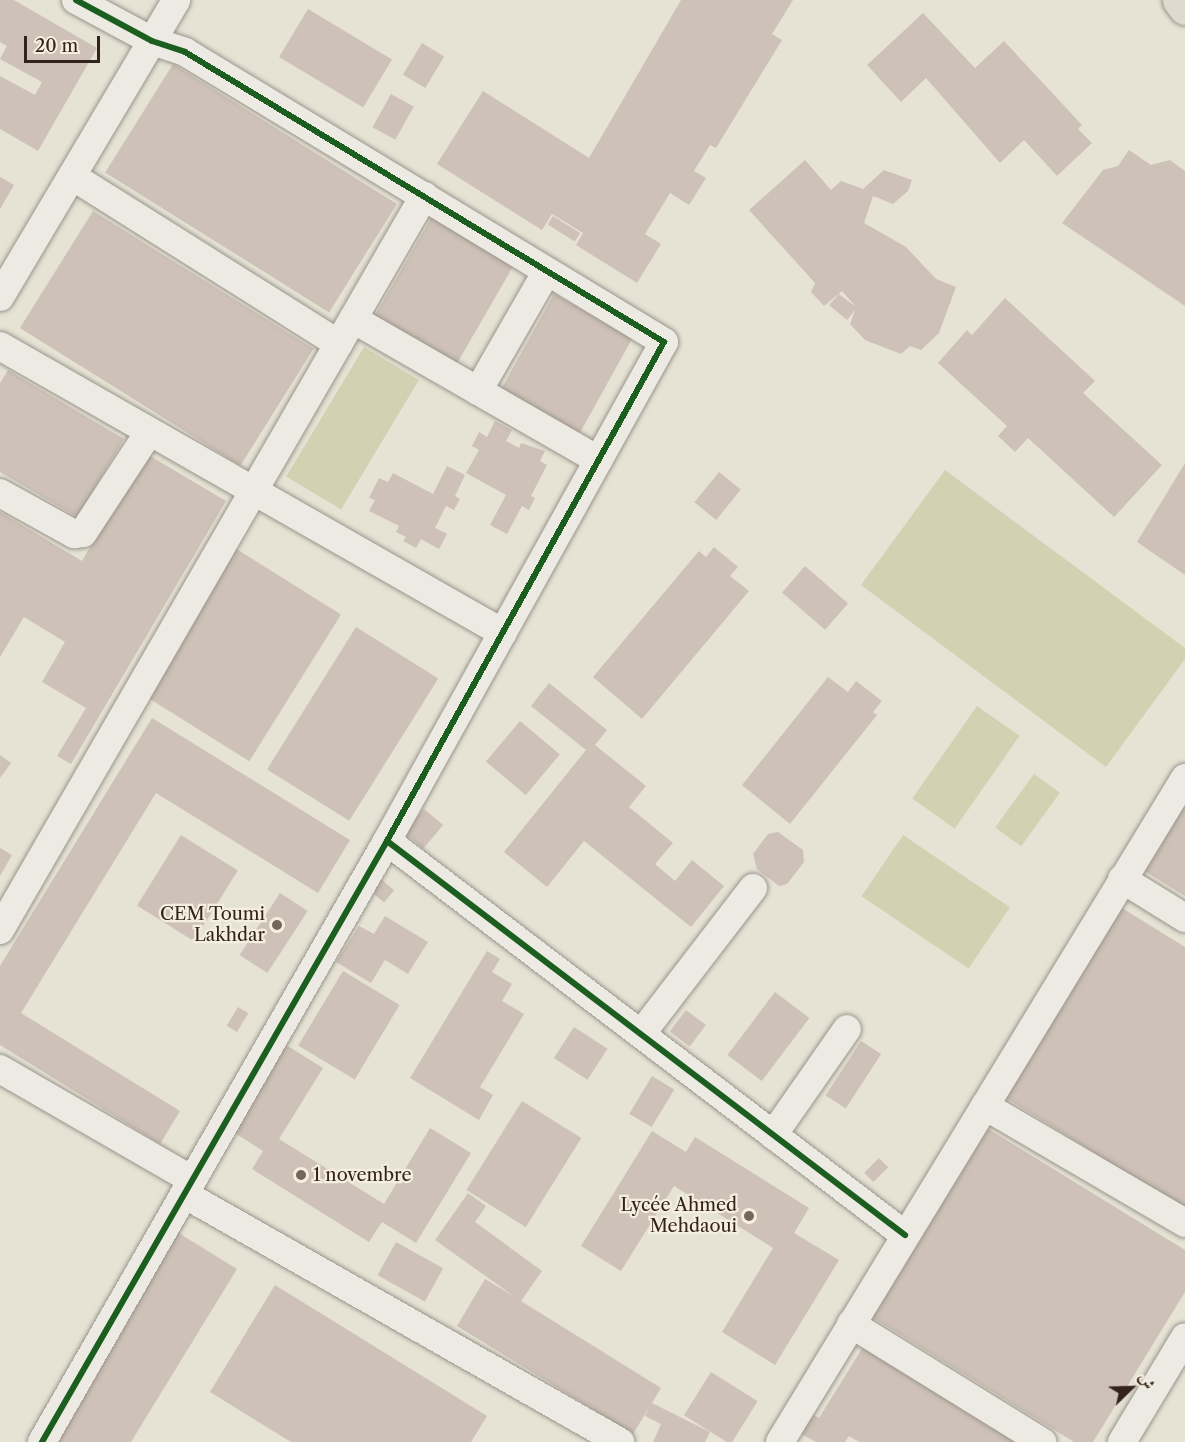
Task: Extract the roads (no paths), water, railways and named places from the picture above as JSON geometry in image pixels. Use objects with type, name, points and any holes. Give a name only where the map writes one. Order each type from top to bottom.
[{"type":"main road","points":[[1179,0],[1185,8]]},
{"type":"street","points":[[42,1442],[387,841],[664,342],[185,52],[152,41],[76,0]]},
{"type":"street","points":[[0,297],[176,0]]},
{"type":"street","points":[[72,176],[339,344]]},
{"type":"street","points":[[0,930],[256,492],[424,196]]},
{"type":"street","points":[[478,391],[547,271]]},
{"type":"street","points":[[354,319],[598,460]]},
{"type":"street","points":[[0,346],[503,633]]},
{"type":"street","points":[[0,493],[74,534],[83,533],[149,432]]},
{"type":"street","points":[[785,1440],[851,1324],[1185,778]]},
{"type":"street","points":[[387,841],[905,1235]]},
{"type":"street","points":[[1122,879],[1185,918]]},
{"type":"street","points":[[641,1034],[753,888]]},
{"type":"street","points":[[773,1135],[847,1029]]},
{"type":"street","points":[[0,1070],[188,1187],[618,1441]]},
{"type":"street","points":[[985,1106],[1185,1223]]},
{"type":"street","points":[[851,1324],[1042,1442]]},
{"type":"street","points":[[1122,1442],[1185,1337]]},
{"type":"place","name":"CEM Toumi Lakhdar","points":[[277,925]]},
{"type":"place","name":"1 novembre","points":[[301,1175]]},
{"type":"place","name":"Lycée Ahmed Mehdaoui","points":[[749,1216]]}]
